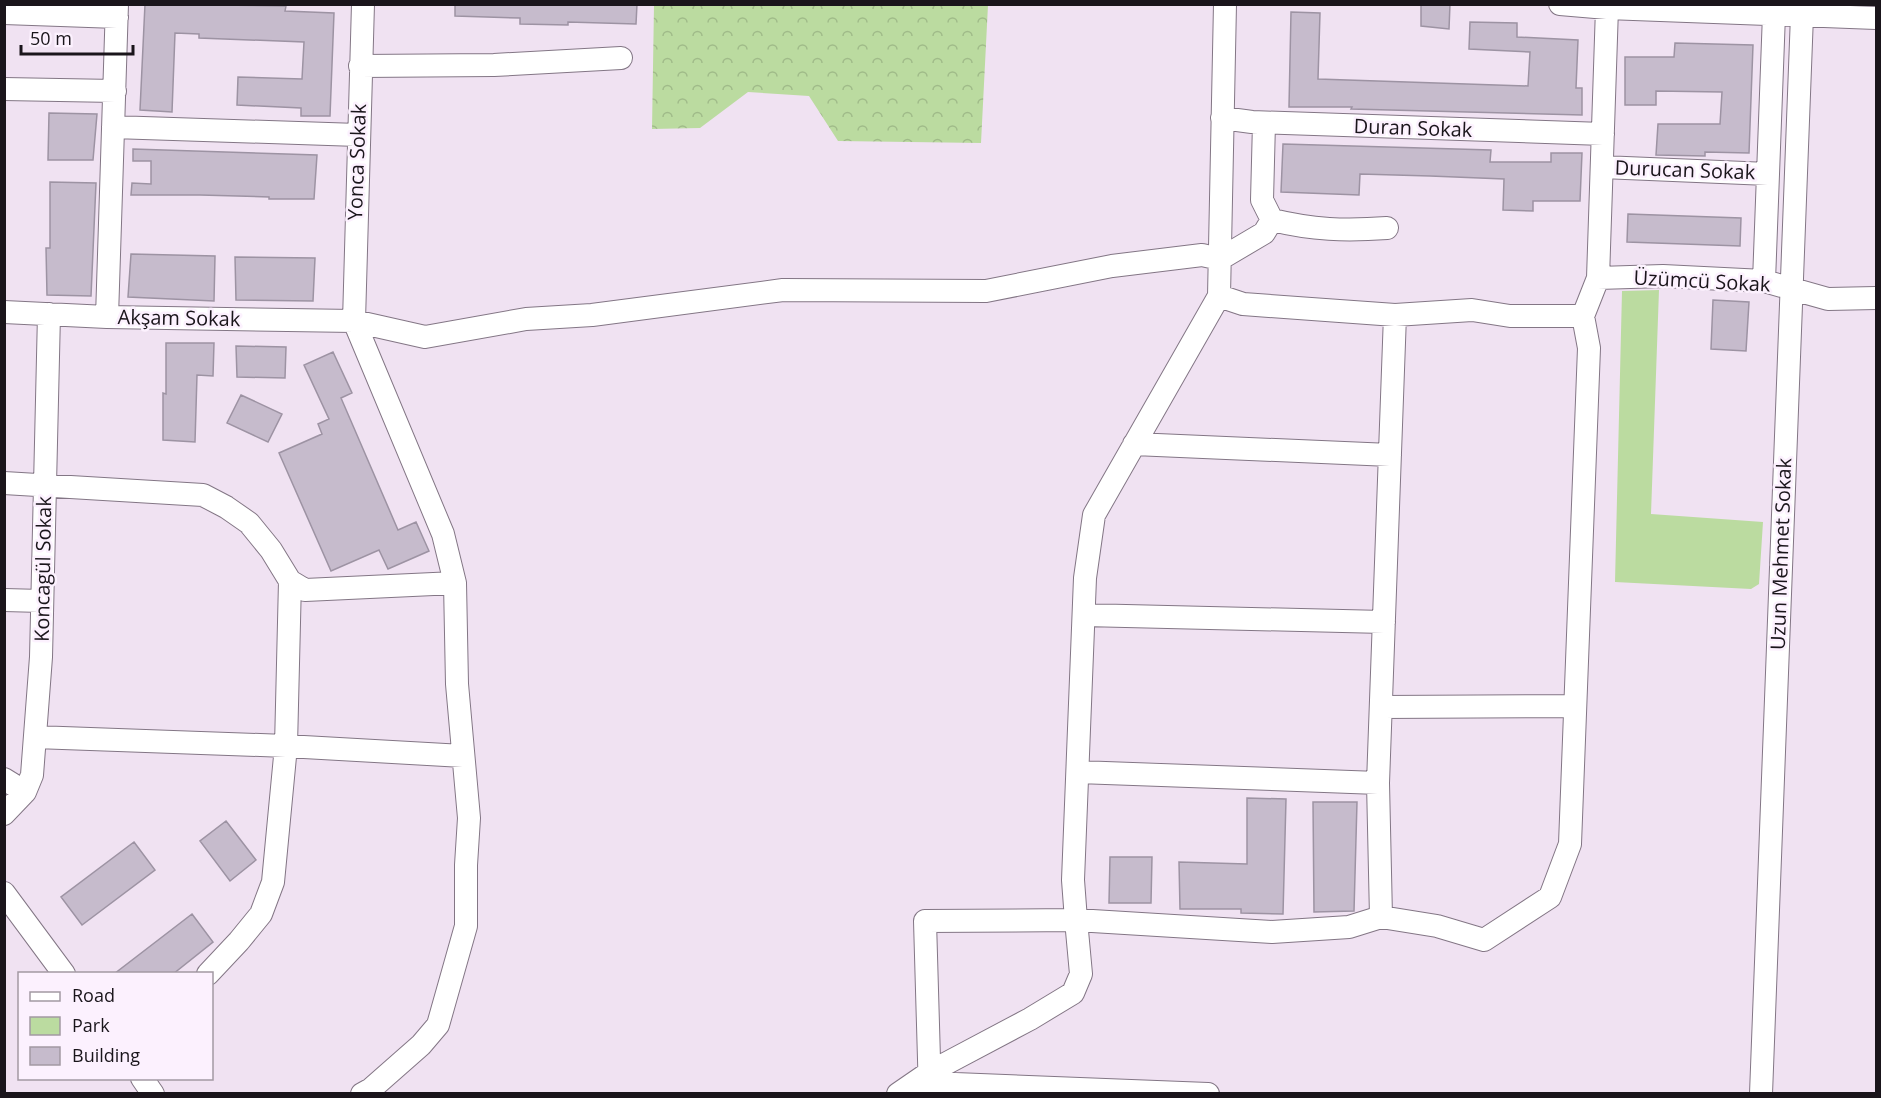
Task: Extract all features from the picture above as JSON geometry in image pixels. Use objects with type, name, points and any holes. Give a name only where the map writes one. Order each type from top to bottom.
[{"type":"street","name":"Yonca Sokak","points":[[354,321],[363,4]]},
{"type":"street","points":[[898,1094],[930,1083],[1073,993],[1081,975],[1072,880],[1085,578],[1094,515],[1219,296],[1225,4]]},
{"type":"street","points":[[1573,5],[1607,9],[1632,7],[1787,12],[1838,10],[1876,18]]},
{"type":"street","points":[[930,1083],[925,921],[1076,920],[1272,932],[1349,927],[1381,917],[1437,926],[1484,940],[1550,897],[1570,844],[1589,348],[1583,316],[1598,278],[1607,9]]},
{"type":"street","points":[[4,13],[117,11],[107,317]]},
{"type":"street","points":[[1764,280],[1768,174],[1787,12]]},
{"type":"street","name":"Uzun Mehmet Sokak","points":[[1761,1094],[1791,288],[1787,12]]},
{"type":"street","points":[[360,66],[494,65],[621,58]]},
{"type":"street","points":[[4,89],[115,92]]},
{"type":"street","name":"Duran Sokak","points":[[1222,118],[1264,123],[1603,134]]},
{"type":"street","points":[[1264,123],[1262,200],[1272,220],[1304,228],[1355,230],[1387,228]]},
{"type":"street","points":[[113,127],[358,135]]},
{"type":"street","name":"Durucan Sokak","points":[[1602,167],[1768,174]]},
{"type":"street","points":[[1220,259],[1264,233],[1272,220]]},
{"type":"street","name":"Akşam Sokak","points":[[4,312],[107,317],[354,321],[425,337],[526,319],[626,311],[783,290],[986,291],[1112,266],[1202,255],[1220,259]]},
{"type":"street","name":"Üzümcü Sokak","points":[[1598,278],[1663,276],[1764,280],[1828,299],[1876,298]]},
{"type":"street","points":[[1219,296],[1243,304],[1395,315],[1472,310],[1510,316],[1583,316]]},
{"type":"street","name":"Koncagül Sokak","points":[[4,814],[25,792],[32,775],[42,601],[49,314]]},
{"type":"street","points":[[1381,917],[1378,783],[1395,315]]},
{"type":"street","points":[[354,321],[443,534],[455,583],[457,684],[469,818],[466,926],[438,1025],[421,1046],[371,1089],[362,1094]]},
{"type":"street","points":[[1134,444],[1390,455]]},
{"type":"street","points":[[4,483],[203,495],[249,523],[271,550],[290,581],[305,590],[455,583]]},
{"type":"street","points":[[210,972],[240,941],[261,914],[273,882],[286,746],[290,581]]},
{"type":"street","points":[[4,600],[42,601]]},
{"type":"street","points":[[1084,615],[1384,622]]},
{"type":"street","points":[[1381,707],[1575,706]]},
{"type":"street","points":[[35,737],[286,746],[463,756]]},
{"type":"street","points":[[1078,772],[1378,783]]},
{"type":"street","points":[[4,779],[25,792]]},
{"type":"street","points":[[4,893],[63,972]]},
{"type":"street","points":[[143,1080],[153,1094]]},
{"type":"street","points":[[930,1083],[1208,1094]]},
{"type":"green space","points":[[654,5],[988,5],[981,143],[838,141],[809,96],[748,92],[700,128],[652,129]]},
{"type":"green space","points":[[1659,290],[1651,514],[1763,522],[1759,584],[1751,589],[1615,582],[1622,291]]},
{"type":"building","points":[[145,4],[286,6],[285,11],[334,13],[330,116],[301,116],[301,108],[237,105],[238,77],[302,79],[304,42],[199,38],[199,34],[175,33],[172,112],[140,110]]},
{"type":"building","points":[[455,4],[637,4],[636,24],[568,22],[568,25],[520,24],[520,18],[455,16]]},
{"type":"building","points":[[1421,4],[1450,4],[1449,29],[1421,26]]},
{"type":"building","points":[[1291,12],[1320,13],[1318,79],[1528,86],[1530,52],[1469,49],[1470,22],[1517,23],[1517,37],[1578,40],[1576,88],[1582,88],[1582,115],[1289,107]]},
{"type":"building","points":[[1675,43],[1753,45],[1749,153],[1705,152],[1705,156],[1656,155],[1658,124],[1720,124],[1722,92],[1656,91],[1656,105],[1625,105],[1625,57],[1674,57]]},
{"type":"building","points":[[49,113],[97,114],[93,160],[48,160]]},
{"type":"building","points":[[1283,144],[1491,150],[1490,162],[1551,162],[1551,153],[1582,153],[1580,201],[1533,201],[1533,211],[1503,210],[1504,179],[1430,176],[1360,174],[1359,195],[1281,192]]},
{"type":"building","points":[[133,149],[317,155],[314,199],[131,195],[132,183],[151,184],[151,161],[133,161]]},
{"type":"building","points":[[50,182],[96,183],[91,296],[47,295],[46,248],[50,248]]},
{"type":"building","points":[[1628,214],[1741,218],[1740,246],[1627,242]]},
{"type":"building","points":[[131,254],[215,256],[214,301],[128,297]]},
{"type":"building","points":[[235,257],[315,258],[313,301],[236,300]]},
{"type":"building","points":[[1713,300],[1749,302],[1746,351],[1711,349]]},
{"type":"building","points":[[166,343],[214,343],[213,376],[197,375],[195,442],[163,440]]},
{"type":"building","points":[[236,346],[286,347],[285,378],[237,377]]},
{"type":"building","points":[[333,352],[352,393],[341,398],[398,530],[416,522],[429,551],[388,569],[379,550],[331,571],[279,453],[322,434],[318,424],[329,419],[304,365]]},
{"type":"building","points":[[241,395],[282,414],[268,442],[227,423]]},
{"type":"building","points":[[1247,798],[1286,799],[1283,914],[1241,913],[1241,909],[1180,909],[1179,862],[1247,864]]},
{"type":"building","points":[[1313,802],[1357,802],[1354,911],[1314,912]]},
{"type":"building","points":[[226,821],[256,860],[230,881],[200,841]]},
{"type":"building","points":[[134,842],[155,870],[82,925],[61,897]]},
{"type":"building","points":[[1110,857],[1152,857],[1151,903],[1109,903]]},
{"type":"building","points":[[192,914],[213,942],[176,972],[117,972]]}]
